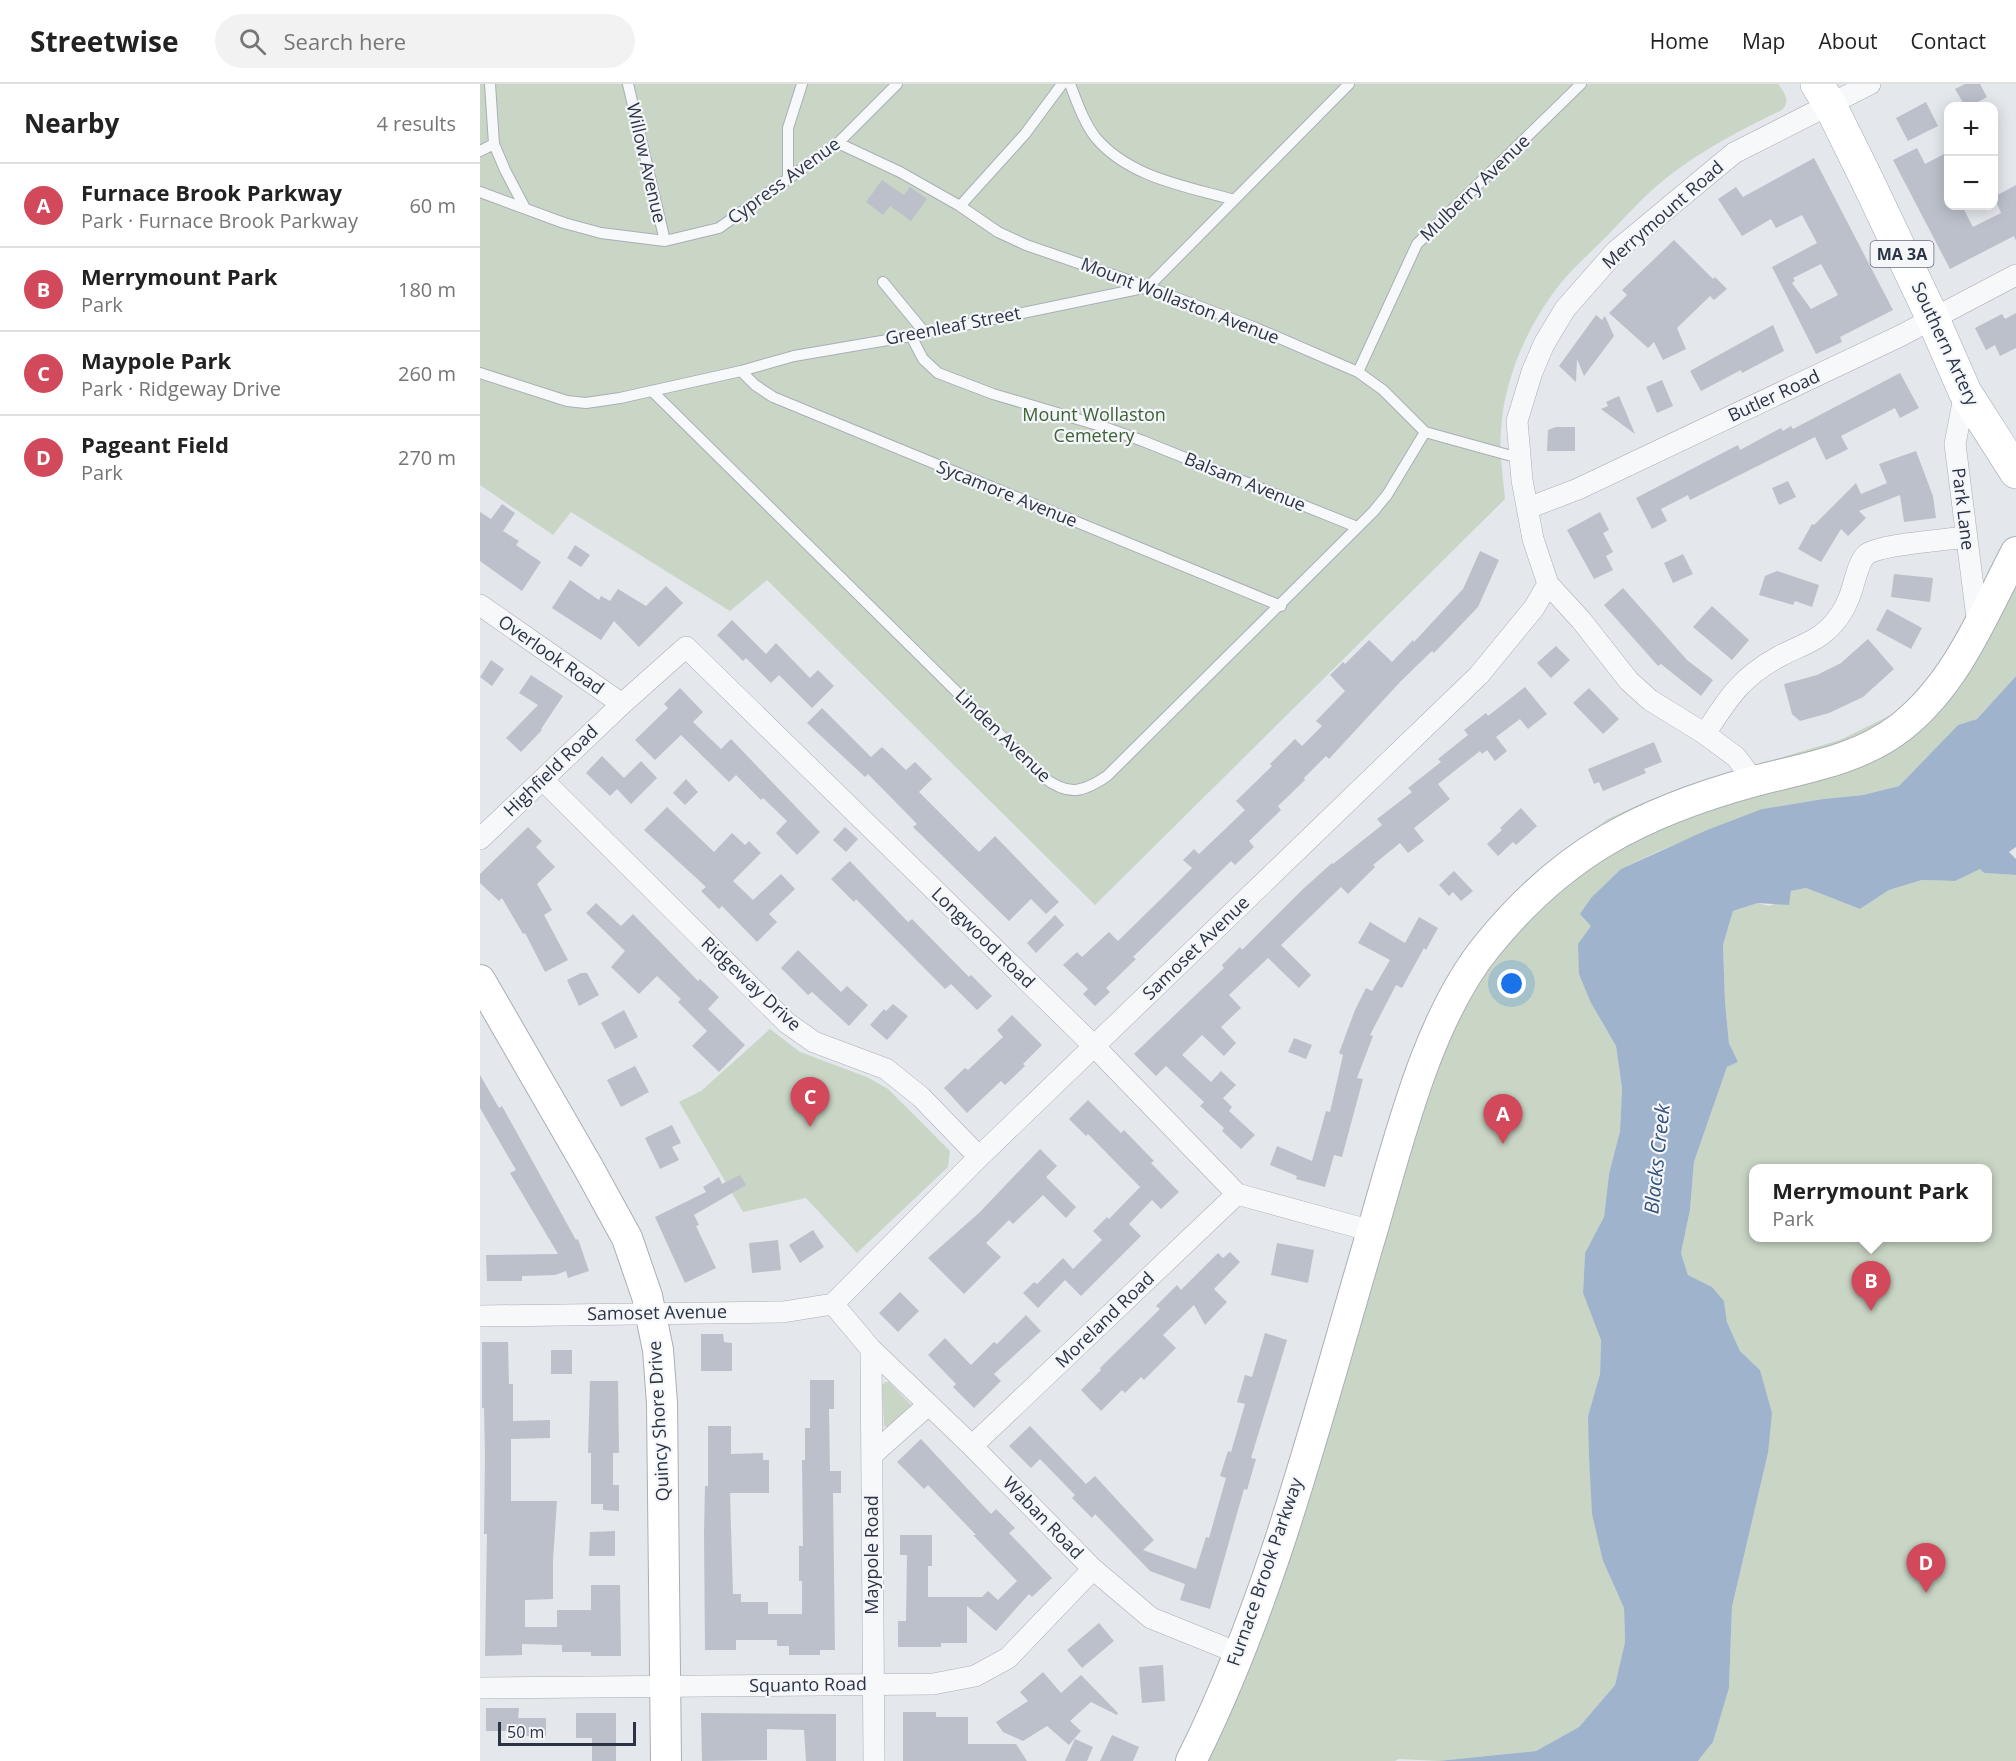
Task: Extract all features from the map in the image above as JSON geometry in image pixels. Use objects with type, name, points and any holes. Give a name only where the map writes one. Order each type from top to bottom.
[{"type":"main road","name":"Southern Artery","points":[[1823,94],[1934,319],[1965,392],[2016,472]]},
{"type":"main road","name":"Furnace Brook Parkway","points":[[1191,1761],[1238,1653],[1288,1513],[1397,1145],[1424,1066],[1442,1020],[1461,984],[1487,945],[1520,908],[1554,876],[1623,830],[1662,811],[1754,782],[1831,762],[1865,748],[1898,730],[1923,708],[1959,661],[2016,552]]},
{"type":"main road","name":"Quincy Shore Drive","points":[[480,980],[627,1238],[647,1296],[658,1350],[662,1403],[666,1761]]},
{"type":"street","name":"Merrymount Road","points":[[1754,782],[1736,757],[1705,734],[1650,700],[1629,681],[1581,620],[1548,585],[1533,539],[1519,458],[1517,421],[1521,402],[1544,344],[1565,309],[1616,251],[1734,153],[1823,94],[1870,84]]},
{"type":"street","name":"Butler Road","points":[[1528,508],[1578,489],[1934,319],[2016,275]]},
{"type":"street","name":"Park Lane","points":[[1965,392],[1954,444],[1978,626]]},
{"type":"street","points":[[1705,734],[1730,695],[1750,675],[1780,656],[1818,639],[1834,623],[1848,600],[1858,569],[1866,555],[1881,548],[1966,537]]},
{"type":"street","name":"Samoset Avenue","points":[[480,1316],[783,1312],[833,1304],[1094,1046],[1479,675],[1534,609],[1548,585]]},
{"type":"street","name":"Overlook Road","points":[[480,606],[622,704]]},
{"type":"street","name":"Longwood Road","points":[[622,704],[686,647],[1094,1046],[1237,1194]]},
{"type":"street","name":"Highfield Road","points":[[480,839],[622,704]]},
{"type":"street","name":"Ridgeway Drive","points":[[543,780],[787,1023],[814,1042],[886,1070],[921,1097],[980,1157]]},
{"type":"street","points":[[1237,1194],[1372,1231]]},
{"type":"street","name":"Moreland Road","points":[[972,1446],[1237,1194]]},
{"type":"street","points":[[833,1304],[871,1349]]},
{"type":"street","name":"Waban Road","points":[[871,1349],[972,1446],[1093,1569],[1151,1618],[1238,1653]]},
{"type":"street","name":"Maypole Road","points":[[871,1349],[874,1761]]},
{"type":"street","points":[[872,1455],[928,1405]]},
{"type":"street","name":"Squanto Road","points":[[480,1688],[933,1684],[975,1676],[1008,1658],[1093,1569]]},
{"type":"lane","points":[[490,84],[494,144],[525,208]]},
{"type":"lane","name":"Willow Avenue","points":[[628,84],[665,241]]},
{"type":"lane","points":[[788,178],[788,128],[802,84]]},
{"type":"lane","name":"Cypress Avenue","points":[[480,192],[564,223],[601,233],[665,241],[719,228],[838,143],[897,84]]},
{"type":"lane","points":[[960,206],[1025,134],[1062,84]]},
{"type":"lane","points":[[1070,84],[1087,123],[1096,137],[1122,160],[1132,167],[1160,178],[1234,200]]},
{"type":"lane","points":[[1148,287],[1349,84]]},
{"type":"lane","name":"Mulberry Avenue","points":[[1358,372],[1417,244],[1581,84]]},
{"type":"lane","name":"Mount Wollaston Avenue","points":[[838,143],[900,171],[960,206],[998,232],[1026,245],[1148,287],[1256,328],[1358,372],[1383,390],[1425,432],[1519,458]]},
{"type":"lane","points":[[480,151],[494,144]]},
{"type":"lane","points":[[883,282],[925,333]]},
{"type":"lane","name":"Greenleaf Street","points":[[480,374],[567,401],[586,403],[620,399],[795,356],[911,336],[1148,287]]},
{"type":"lane","name":"Balsam Avenue","points":[[911,336],[923,359],[938,374],[993,394],[1143,441],[1358,527]]},
{"type":"lane","name":"Sycamore Avenue","points":[[741,371],[755,385],[773,397],[1281,606]]},
{"type":"lane","name":"Linden Avenue","points":[[652,391],[1043,777],[1056,787],[1074,791],[1090,786],[1107,776],[1281,606],[1387,495],[1425,432]]},
{"type":"green space","name":"Mount Wollaston Cemetery","points":[[480,84],[1778,84],[1784,93],[1786,103],[1782,110],[1714,146],[1666,178],[1563,280],[1541,311],[1524,343],[1506,395],[1501,439],[1505,499],[1095,905],[767,580],[730,611],[571,512],[553,535],[480,485]]},
{"type":"green space","points":[[2016,538],[2016,676],[1977,719],[1958,725],[1899,786],[1863,795],[1762,809],[1621,869],[1591,926],[1591,1003],[1616,1046],[1622,1088],[1620,1131],[1609,1174],[1604,1217],[1585,1253],[1583,1293],[1601,1339],[1600,1374],[1588,1416],[1603,1561],[1624,1608],[1625,1642],[1615,1685],[1579,1727],[1536,1751],[1438,1761],[1399,1759],[1395,1761],[1176,1761],[1247,1603],[1399,1109],[1532,878],[1549,862],[1608,819],[1638,805],[1685,786],[1840,740],[1899,711],[1929,679],[1949,652]]},
{"type":"green space","points":[[1980,868],[1984,873],[2016,875],[2016,1761],[1698,1761],[1713,1742],[1729,1688],[1732,1607],[1768,1453],[1760,1370],[1740,1351],[1727,1322],[1724,1301],[1712,1287],[1688,1275],[1681,1253],[1690,1210],[1694,1162],[1727,1067],[1738,1062],[1729,1043],[1723,945],[1733,911],[1758,903],[1769,906],[1777,903],[1788,905],[1791,891],[1806,888],[1860,909],[1889,890],[1922,880],[1955,881]]},
{"type":"green space","points":[[770,1029],[800,1052],[867,1077],[888,1089],[950,1151],[948,1167],[857,1253],[806,1198],[743,1212],[679,1102],[701,1091]]},
{"type":"green space","points":[[889,1382],[912,1406],[892,1429],[884,1426],[882,1385]]},
{"type":"water","name":"Blacks Creek","points":[[2016,676],[2016,847],[2009,852],[2016,859],[2016,875],[1984,873],[1980,869],[1955,881],[1922,880],[1889,890],[1860,909],[1806,888],[1791,891],[1789,905],[1758,903],[1733,911],[1723,945],[1729,1043],[1738,1062],[1727,1067],[1694,1162],[1690,1210],[1681,1253],[1688,1275],[1712,1287],[1724,1301],[1727,1322],[1740,1351],[1760,1370],[1772,1413],[1768,1453],[1732,1607],[1729,1688],[1713,1742],[1698,1761],[1438,1761],[1536,1751],[1579,1727],[1615,1685],[1625,1642],[1624,1608],[1603,1561],[1592,1514],[1588,1416],[1600,1374],[1601,1340],[1583,1293],[1585,1253],[1604,1217],[1609,1174],[1620,1131],[1622,1088],[1616,1046],[1591,1003],[1579,974],[1578,944],[1591,926],[1580,914],[1591,898],[1621,869],[1707,830],[1762,809],[1863,795],[1899,786],[1958,725],[1977,719]]},
{"type":"building","points":[[1965,84],[1980,84],[1987,97],[1978,102],[1963,102],[1955,89]]},
{"type":"building","points":[[1926,102],[1938,126],[1908,141],[1896,118]]},
{"type":"building","points":[[1917,148],[1925,164],[1944,154],[1944,210],[1964,210],[1973,227],[2001,213],[1998,206],[1998,195],[2016,185],[2016,241],[2014,236],[1950,269],[1893,160]]},
{"type":"building","points":[[1814,158],[1893,310],[1840,337],[1842,342],[1816,354],[1772,267],[1817,243],[1802,215],[1776,228],[1771,219],[1742,236],[1718,199],[1736,187],[1743,197]],"holes":[[[1821,264],[1838,295],[1811,309],[1792,283],[1795,281],[1793,278]]]},
{"type":"building","points":[[882,180],[904,195],[910,187],[927,199],[911,221],[890,206],[883,215],[866,202]]},
{"type":"building","points":[[1674,240],[1713,279],[1715,277],[1727,289],[1714,300],[1710,296],[1677,328],[1686,349],[1663,360],[1654,342],[1648,348],[1609,313],[1627,295],[1622,290]]},
{"type":"building","points":[[2016,313],[2016,348],[2000,356],[1995,345],[1986,350],[1975,328],[2002,314],[2005,319]]},
{"type":"building","points":[[1596,315],[1602,320],[1605,316],[1614,336],[1584,376],[1577,359],[1576,382],[1559,366]]},
{"type":"building","points":[[1773,325],[1784,351],[1701,391],[1690,371]]},
{"type":"building","points":[[1900,373],[1919,408],[1900,418],[1895,408],[1841,436],[1848,449],[1826,460],[1815,437],[1690,500],[1688,495],[1661,509],[1667,521],[1652,529],[1636,498],[1738,445],[1740,450],[1781,428],[1783,431],[1791,426],[1793,429]]},
{"type":"building","points":[[1662,380],[1673,406],[1657,413],[1646,387]]},
{"type":"building","points":[[1619,396],[1635,434],[1601,409],[1608,406],[1606,402]]},
{"type":"building","points":[[1556,427],[1575,427],[1575,451],[1547,451],[1548,430]]},
{"type":"building","points":[[1916,451],[1933,496],[1936,518],[1904,522],[1900,495],[1859,511],[1866,518],[1848,536],[1841,529],[1821,562],[1798,549],[1812,524],[1814,525],[1856,483],[1861,494],[1887,483],[1879,464]]},
{"type":"building","points":[[1788,481],[1796,497],[1779,505],[1772,488]]},
{"type":"building","points":[[502,504],[515,513],[503,531],[519,541],[516,545],[541,562],[522,591],[480,561],[480,512],[491,519]]},
{"type":"building","points":[[1600,512],[1609,530],[1603,533],[1613,552],[1606,556],[1613,570],[1594,579],[1567,530]]},
{"type":"building","points":[[575,545],[590,555],[581,567],[567,558]]},
{"type":"building","points":[[1480,551],[1499,560],[1478,607],[1434,653],[1432,651],[1401,681],[1329,759],[1326,756],[1304,778],[1305,780],[1278,806],[1281,810],[1249,841],[1254,847],[1235,865],[1231,861],[1133,957],[1136,959],[1106,988],[1110,992],[1095,1006],[1083,994],[1088,989],[1063,965],[1077,952],[1082,957],[1109,932],[1118,941],[1167,893],[1192,868],[1183,860],[1194,849],[1199,854],[1245,810],[1236,801],[1272,766],[1270,764],[1295,739],[1302,746],[1322,726],[1316,721],[1345,691],[1330,675],[1343,662],[1345,664],[1369,640],[1392,662],[1413,640],[1414,642],[1463,589]]},
{"type":"building","points":[[1683,554],[1693,574],[1673,583],[1664,563]]},
{"type":"building","points":[[1777,571],[1819,585],[1812,607],[1795,601],[1793,605],[1759,595],[1765,576]]},
{"type":"building","points":[[1894,574],[1933,578],[1930,602],[1891,597]]},
{"type":"building","points":[[570,580],[599,600],[601,596],[610,601],[618,589],[646,606],[666,586],[683,603],[639,647],[614,621],[601,640],[552,608]]},
{"type":"building","points":[[1623,588],[1687,660],[1713,680],[1701,696],[1661,664],[1658,666],[1604,605]]},
{"type":"building","points":[[1712,606],[1749,640],[1732,660],[1693,627]]},
{"type":"building","points":[[1887,609],[1922,628],[1911,649],[1876,630]]},
{"type":"building","points":[[732,620],[766,654],[776,643],[810,678],[818,670],[834,686],[812,708],[779,675],[771,683],[746,658],[743,661],[717,635]]},
{"type":"building","points":[[1868,639],[1894,669],[1863,697],[1829,713],[1800,721],[1792,714],[1784,684],[1817,675],[1841,663]]},
{"type":"building","points":[[1556,646],[1570,660],[1551,678],[1537,663]]},
{"type":"building","points":[[491,660],[504,669],[492,686],[480,677]]},
{"type":"building","points":[[531,675],[563,696],[542,730],[521,752],[506,738],[538,705],[519,693]]},
{"type":"building","points":[[1525,687],[1547,714],[1528,729],[1520,719],[1496,737],[1507,751],[1495,761],[1487,750],[1482,754],[1480,751],[1438,784],[1450,799],[1414,828],[1424,841],[1408,853],[1400,843],[1373,865],[1375,867],[1348,894],[1341,887],[1281,945],[1311,975],[1299,988],[1268,958],[1229,995],[1241,1008],[1221,1027],[1236,1043],[1224,1056],[1202,1035],[1182,1055],[1211,1082],[1221,1071],[1236,1085],[1223,1098],[1232,1107],[1229,1111],[1255,1135],[1241,1149],[1222,1131],[1224,1128],[1200,1106],[1204,1102],[1166,1066],[1156,1076],[1134,1054],[1224,968],[1222,965],[1240,947],[1242,950],[1332,863],[1382,825],[1377,819],[1412,792],[1408,788],[1441,762],[1438,759],[1468,735],[1464,730],[1486,713],[1488,716]]},
{"type":"building","points":[[680,688],[703,712],[693,722],[721,749],[731,739],[820,832],[797,855],[776,833],[787,821],[763,798],[761,800],[736,775],[729,782],[681,735],[655,760],[635,740],[668,708],[664,704]]},
{"type":"building","points":[[1589,688],[1619,719],[1603,734],[1573,703]]},
{"type":"building","points":[[822,708],[871,757],[882,747],[906,770],[915,762],[932,779],[919,792],[979,852],[995,836],[1059,902],[1046,914],[1031,899],[1009,921],[913,827],[917,824],[868,774],[865,777],[807,723]]},
{"type":"building","points":[[1654,742],[1662,762],[1644,769],[1646,773],[1603,791],[1599,782],[1594,784],[1588,769]]},
{"type":"building","points":[[602,756],[624,778],[641,761],[657,778],[631,804],[617,789],[610,796],[586,773]]},
{"type":"building","points":[[686,779],[698,792],[685,805],[673,793]]},
{"type":"building","points":[[667,807],[714,852],[732,833],[745,845],[749,841],[761,853],[733,881],[753,900],[781,874],[795,889],[769,914],[777,922],[757,942],[722,906],[719,909],[701,891],[706,887],[644,830]]},
{"type":"building","points":[[1521,808],[1537,826],[1516,845],[1513,842],[1498,856],[1487,844]]},
{"type":"building","points":[[528,827],[542,841],[536,847],[555,867],[537,884],[552,910],[544,915],[568,960],[545,972],[525,933],[523,934],[502,898],[499,901],[480,883],[480,874]]},
{"type":"building","points":[[845,827],[858,839],[846,852],[833,840]]},
{"type":"building","points":[[850,861],[908,922],[912,919],[969,977],[971,975],[992,996],[977,1010],[951,984],[945,989],[856,899],[854,902],[831,879]]},
{"type":"building","points":[[1454,871],[1473,891],[1461,901],[1453,892],[1449,896],[1439,885]]},
{"type":"building","points":[[596,903],[621,926],[633,914],[698,981],[700,979],[719,997],[708,1009],[745,1045],[719,1072],[692,1046],[707,1031],[678,1002],[681,999],[657,976],[639,994],[611,967],[625,951],[586,913]]},
{"type":"building","points":[[1055,915],[1064,925],[1036,953],[1027,943]]},
{"type":"building","points":[[1419,917],[1438,928],[1402,988],[1396,985],[1370,1035],[1373,1036],[1357,1078],[1363,1079],[1342,1157],[1334,1155],[1325,1187],[1296,1179],[1297,1176],[1270,1165],[1277,1146],[1312,1161],[1326,1111],[1330,1112],[1343,1055],[1339,1053],[1355,1010],[1366,988],[1372,991],[1390,960],[1358,943],[1370,922],[1405,943]]},
{"type":"building","points":[[798,950],[841,992],[847,986],[868,1005],[849,1026],[812,992],[808,995],[781,968]]},
{"type":"building","points":[[581,973],[587,973],[599,995],[579,1006],[567,980]]},
{"type":"building","points":[[893,1004],[908,1016],[887,1040],[870,1025],[884,1009],[886,1011]]},
{"type":"building","points":[[624,1010],[638,1037],[615,1049],[601,1023]]},
{"type":"building","points":[[1012,1015],[1042,1045],[1005,1085],[1001,1081],[967,1113],[944,1088],[965,1068],[968,1070],[1003,1037],[997,1030]]},
{"type":"building","points":[[1294,1038],[1312,1045],[1306,1059],[1288,1052]]},
{"type":"building","points":[[635,1066],[649,1092],[621,1107],[607,1080]]},
{"type":"building","points":[[480,1075],[499,1108],[502,1106],[576,1240],[578,1239],[589,1271],[568,1278],[566,1271],[555,1275],[522,1276],[522,1281],[487,1281],[486,1255],[558,1254],[510,1173],[516,1170],[480,1108]]},
{"type":"building","points":[[1088,1100],[1121,1133],[1124,1130],[1154,1161],[1151,1163],[1179,1192],[1161,1209],[1152,1200],[1129,1224],[1141,1236],[1081,1296],[1065,1280],[1038,1308],[1023,1293],[1034,1282],[1037,1284],[1063,1258],[1073,1269],[1102,1240],[1093,1231],[1107,1217],[1109,1219],[1140,1187],[1088,1134],[1086,1136],[1069,1119]]},
{"type":"building","points":[[672,1125],[681,1143],[672,1147],[679,1160],[660,1169],[645,1138]]},
{"type":"building","points":[[1040,1149],[1057,1166],[1046,1177],[1076,1207],[1066,1218],[1043,1195],[1013,1224],[1009,1220],[986,1243],[1001,1257],[964,1294],[928,1258],[980,1212]]},
{"type":"building","points":[[740,1175],[746,1185],[694,1215],[699,1225],[696,1226],[716,1268],[685,1283],[655,1217],[706,1192],[703,1187],[719,1177],[722,1184]]},
{"type":"building","points":[[813,1230],[824,1247],[800,1263],[789,1245]]},
{"type":"building","points":[[778,1240],[781,1270],[752,1273],[749,1243]]},
{"type":"building","points":[[1277,1243],[1314,1250],[1308,1283],[1271,1275]]},
{"type":"building","points":[[1230,1252],[1240,1262],[1214,1289],[1227,1302],[1205,1325],[1194,1305],[1163,1335],[1176,1348],[1144,1380],[1141,1377],[1125,1393],[1122,1390],[1101,1411],[1081,1390],[1160,1309],[1156,1306],[1177,1285],[1181,1290],[1218,1253],[1223,1258]]},
{"type":"building","points":[[900,1292],[919,1311],[898,1332],[879,1313]]},
{"type":"building","points":[[1026,1315],[1041,1331],[994,1374],[1001,1381],[974,1408],[953,1387],[956,1384],[928,1355],[945,1338],[971,1365],[994,1342],[997,1344]]},
{"type":"building","points":[[1265,1333],[1287,1340],[1251,1458],[1256,1459],[1247,1490],[1244,1489],[1210,1609],[1180,1600],[1185,1584],[1150,1571],[1095,1514],[1092,1518],[1072,1498],[1075,1495],[1040,1459],[1031,1468],[1009,1446],[1030,1426],[1086,1484],[1095,1476],[1154,1540],[1143,1550],[1196,1569],[1206,1537],[1209,1538],[1226,1478],[1220,1476],[1228,1451],[1231,1452],[1245,1404],[1237,1402],[1245,1375],[1252,1377]]},
{"type":"building","points":[[701,1334],[723,1334],[724,1342],[732,1343],[732,1371],[701,1371]]},
{"type":"building","points":[[482,1342],[508,1342],[509,1384],[513,1384],[513,1421],[550,1420],[550,1438],[511,1439],[511,1501],[557,1501],[553,1599],[525,1600],[525,1627],[557,1627],[557,1610],[591,1610],[591,1585],[620,1585],[621,1656],[591,1656],[591,1652],[562,1652],[562,1645],[522,1644],[522,1655],[485,1656],[487,1534],[484,1534],[485,1455]]},
{"type":"building","points":[[551,1350],[572,1350],[572,1374],[551,1374]]},
{"type":"building","points":[[810,1380],[834,1380],[834,1409],[829,1409],[830,1471],[841,1471],[841,1493],[833,1493],[835,1650],[820,1650],[820,1655],[789,1655],[789,1646],[777,1646],[777,1640],[736,1640],[736,1650],[705,1650],[704,1533],[705,1486],[708,1486],[708,1426],[731,1426],[731,1454],[763,1453],[763,1460],[769,1460],[769,1493],[730,1493],[733,1594],[741,1594],[741,1602],[768,1602],[768,1614],[802,1614],[799,1546],[803,1546],[802,1460],[805,1460],[805,1428],[810,1428]]},
{"type":"building","points":[[590,1381],[618,1381],[619,1453],[613,1453],[613,1485],[619,1485],[619,1511],[603,1510],[603,1504],[591,1504],[591,1453],[588,1453]]},
{"type":"building","points":[[921,1439],[991,1514],[996,1509],[1015,1528],[1009,1533],[1052,1578],[1032,1597],[1029,1594],[996,1631],[967,1606],[967,1643],[941,1643],[941,1647],[898,1647],[898,1621],[906,1621],[907,1555],[900,1555],[900,1535],[932,1535],[932,1566],[928,1566],[928,1597],[982,1597],[988,1591],[998,1600],[1017,1581],[928,1485],[924,1489],[897,1462]]},
{"type":"building","points":[[615,1531],[615,1556],[589,1556],[590,1532]]},
{"type":"building","points":[[1099,1623],[1114,1641],[1082,1668],[1067,1650]]},
{"type":"building","points":[[1163,1665],[1165,1701],[1142,1703],[1139,1667]]},
{"type":"building","points":[[1043,1672],[1061,1693],[1081,1675],[1118,1713],[1117,1715],[1091,1702],[1070,1721],[1081,1731],[1069,1745],[1047,1726],[1023,1741],[1003,1732],[996,1722],[1028,1701],[1020,1692]]},
{"type":"building","points":[[486,1708],[519,1708],[518,1718],[546,1718],[546,1736],[510,1736],[511,1731],[486,1731]]},
{"type":"building","points":[[903,1712],[936,1712],[936,1717],[968,1717],[968,1744],[1016,1744],[1027,1761],[903,1761]]},
{"type":"building","points":[[576,1713],[616,1713],[616,1761],[592,1761],[592,1738],[576,1738]]},
{"type":"building","points":[[701,1713],[836,1714],[836,1761],[806,1761],[804,1730],[767,1729],[767,1760],[702,1761]]},
{"type":"building","points":[[1112,1735],[1139,1747],[1133,1761],[1100,1761]]},
{"type":"building","points":[[1075,1739],[1093,1747],[1087,1761],[1065,1761]]},
{"type":"place","name":"Maypole Park","points":[[810,1127]]},
{"type":"place","name":"Furnace Brook Parkway","points":[[1503,1144]]},
{"type":"place","name":"Merrymount Park","points":[[1871,1311]]},
{"type":"place","name":"Pageant Field","points":[[1926,1593]]}]
